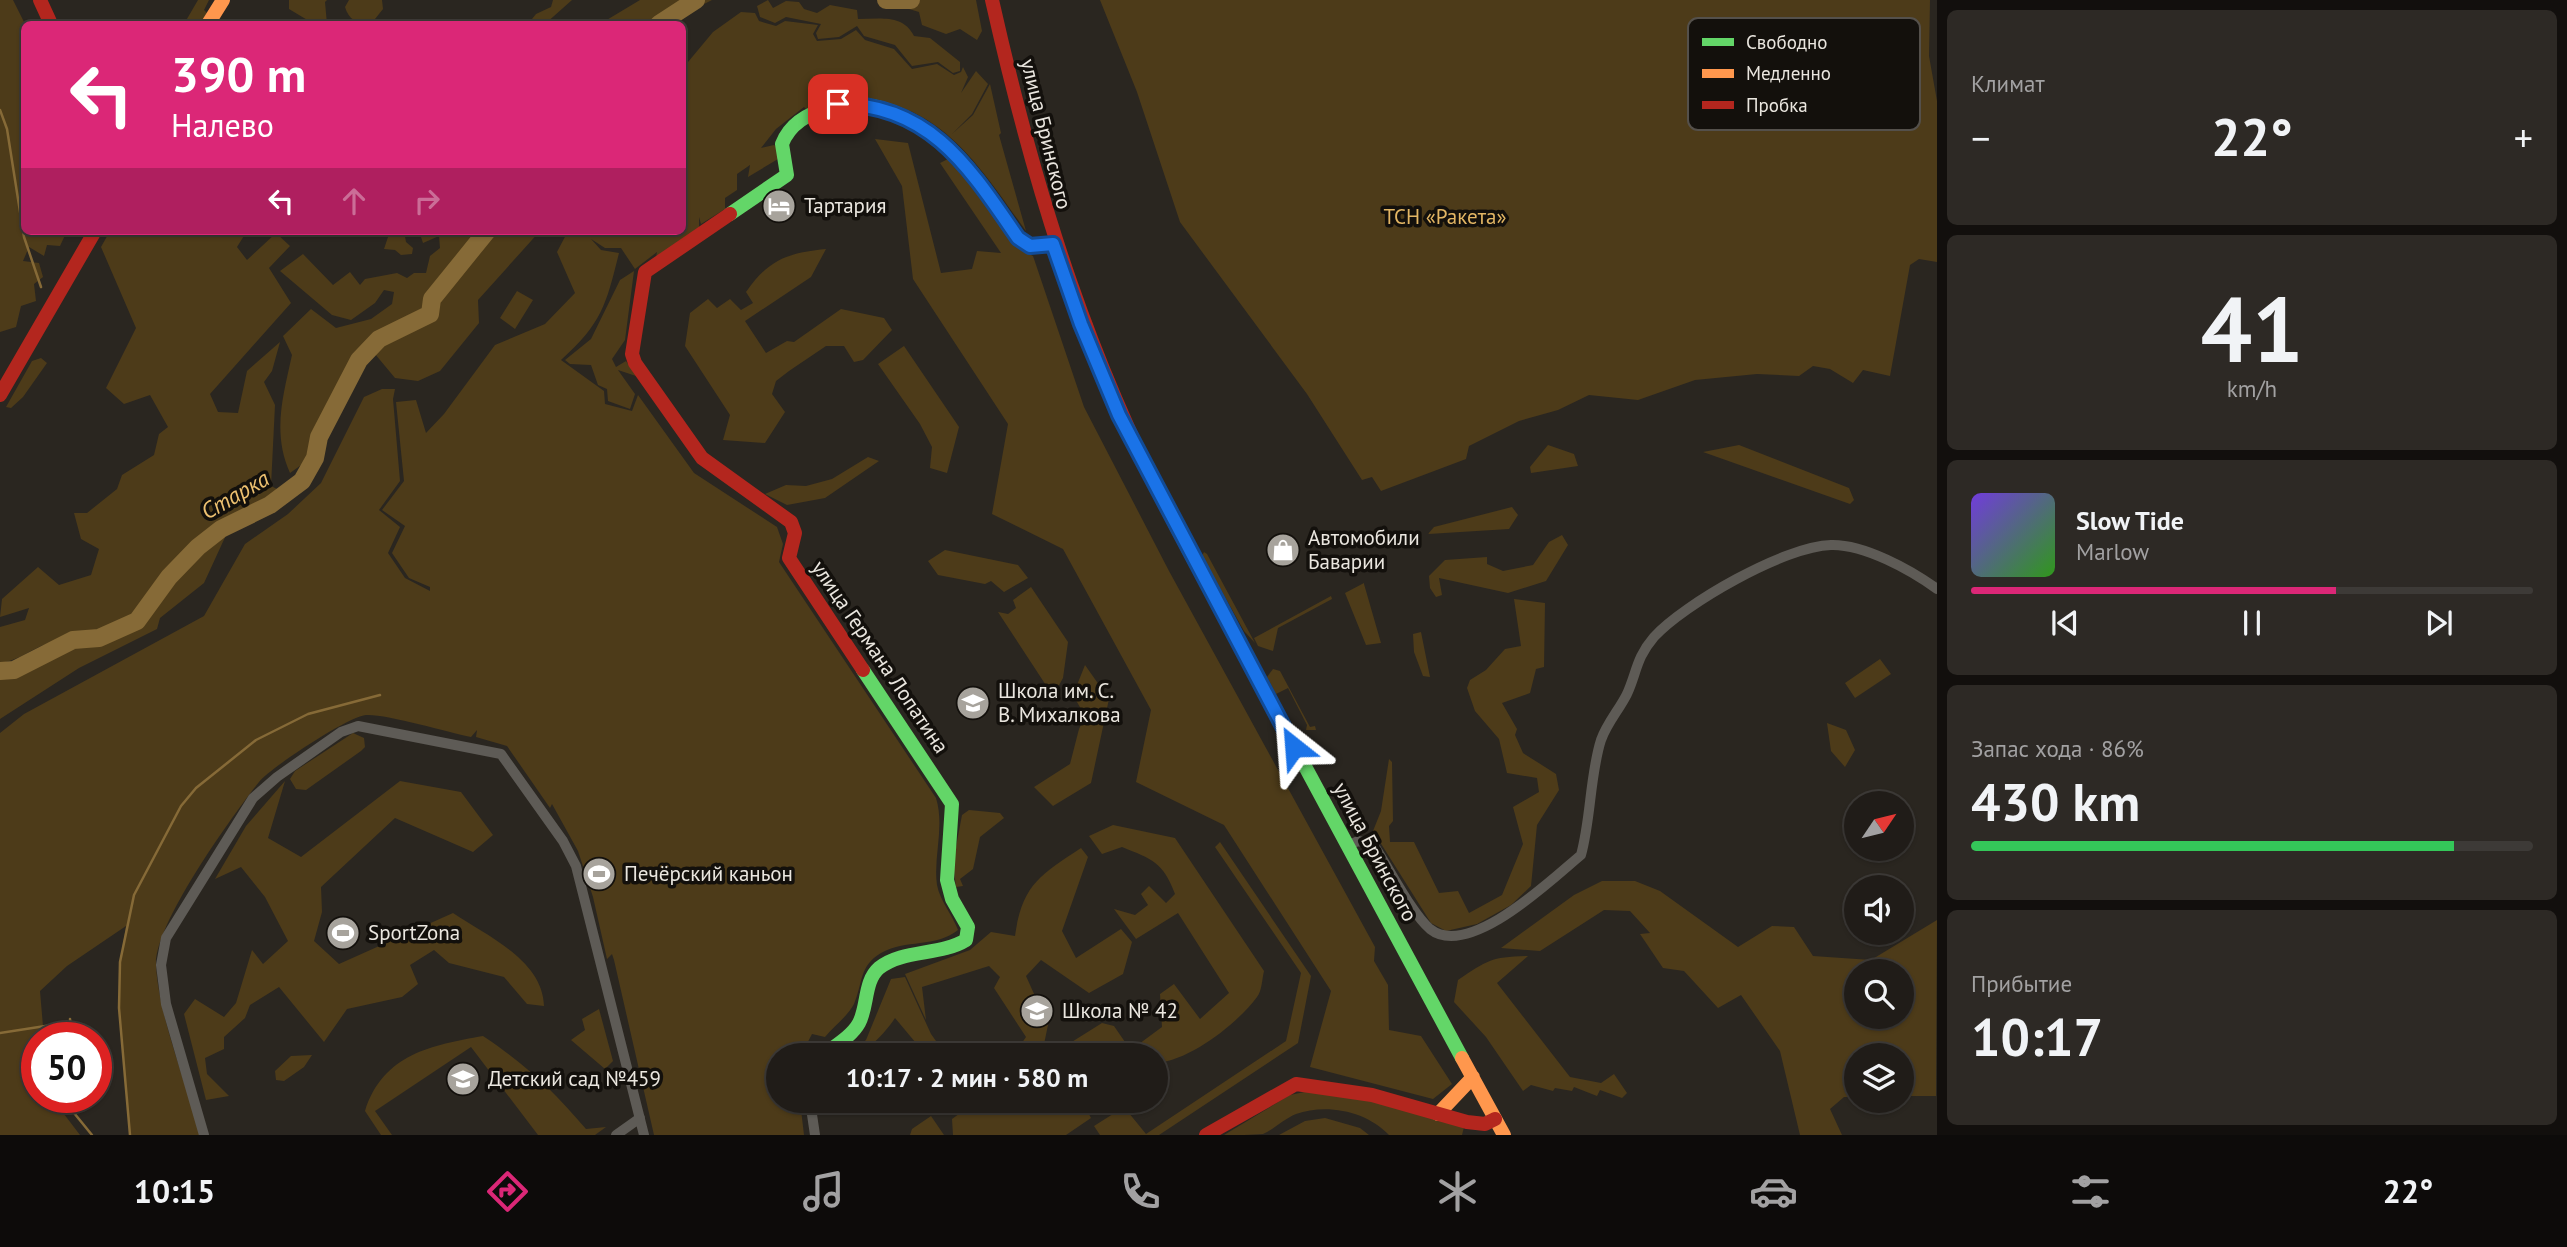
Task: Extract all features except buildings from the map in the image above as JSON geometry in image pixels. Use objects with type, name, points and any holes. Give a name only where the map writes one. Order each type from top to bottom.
[{"type":"street","points":[[40,0],[50,21]]},
{"type":"street","points":[[210,21],[223,0]]},
{"type":"street","name":"улица Бринского","points":[[992,0],[1023,139],[1053,244],[1081,324],[1135,449],[1504,1135]]},
{"type":"street","name":"улица Германа Лопатина","points":[[838,1043],[855,1030],[861,1020],[872,975],[877,969],[894,960],[950,949],[966,940],[968,927],[953,899],[947,880],[952,804],[789,558],[795,533],[791,522],[702,458],[635,363],[632,354],[645,272],[787,175],[780,154],[782,143],[794,125],[814,111],[838,104],[868,105],[922,126],[954,151],[1018,238],[1030,246],[1053,244]]},
{"type":"street","points":[[0,395],[92,235]]},
{"type":"street","points":[[1347,846],[1358,841],[1373,844],[1431,929],[1454,936],[1482,928],[1515,908],[1581,855],[1600,743],[1626,694],[1642,652],[1665,627],[1760,566],[1787,555],[1824,546],[1853,548],[1914,572],[1937,589]]},
{"type":"street","points":[[204,1135],[166,1004],[161,965],[166,938],[253,798],[277,776],[350,728],[370,726],[492,750],[508,762],[563,841],[576,866],[644,1135]]},
{"type":"street","points":[[1438,1114],[1473,1077]]},
{"type":"street","points":[[1206,1135],[1296,1084],[1372,1095],[1467,1122],[1485,1124],[1495,1119]]},
{"type":"street","points":[[812,1113],[815,1135]]},
{"type":"street","points":[[616,1135],[640,1118]]},
{"type":"green space","points":[[0,0],[13,0],[24,21],[21,21],[21,235],[65,235],[60,246],[47,245],[44,256],[29,247],[23,261],[39,263],[43,277],[34,284],[36,301],[21,306],[16,327],[0,332]]},
{"type":"green space","points":[[198,0],[209,0],[204,10],[208,14],[207,21],[186,21]]},
{"type":"green space","points":[[289,0],[327,0],[327,21],[309,21],[289,9]]},
{"type":"green space","points":[[349,0],[382,0],[383,9],[373,21],[355,21],[345,7]]},
{"type":"green space","points":[[553,0],[572,0],[548,21],[530,21],[536,14],[551,7]]},
{"type":"green space","points":[[640,0],[712,0],[671,21],[605,21]]},
{"type":"green space","points":[[768,0],[773,8],[786,1],[799,2],[804,9],[817,13],[830,5],[857,10],[858,19],[897,21],[904,24],[914,36],[930,38],[960,62],[960,71],[953,73],[938,62],[912,66],[895,45],[864,36],[857,26],[839,37],[818,39],[816,33],[821,24],[786,17],[775,23],[760,17],[757,6]]},
{"type":"green space","points":[[879,0],[976,0],[982,31],[977,40],[960,29],[946,34],[922,25],[919,12]]},
{"type":"green space","name":"ТСН «Ракета»","points":[[1100,0],[1930,0],[1929,56],[1937,101],[1937,262],[1919,259],[1910,265],[1890,376],[1863,370],[1853,383],[1830,369],[1813,366],[1799,376],[1757,374],[1695,380],[1638,400],[1589,395],[1558,410],[1519,421],[1469,446],[1466,459],[1381,491],[1372,477],[1362,480],[1307,394],[1180,222],[1137,92]]},
{"type":"green space","points":[[741,12],[755,13],[759,21],[776,26],[785,21],[818,25],[813,34],[817,41],[841,39],[856,30],[865,40],[894,49],[912,69],[937,64],[954,75],[961,72],[963,67],[968,77],[961,93],[976,71],[988,84],[972,114],[952,134],[973,115],[990,84],[1001,133],[999,135],[1026,231],[968,155],[948,135],[926,119],[900,107],[870,99],[834,95],[829,104],[809,112],[804,107],[776,129],[761,148],[774,145],[782,150],[778,159],[748,177],[750,165],[737,174],[737,190],[725,198],[725,209],[701,224],[699,217],[699,233],[654,268],[657,252],[635,269],[621,248],[605,248],[591,239],[601,250],[619,253],[606,300],[594,324],[561,360],[604,391],[605,404],[632,411],[638,395],[694,473],[777,527],[783,544],[779,562],[936,798],[939,820],[937,885],[958,930],[940,939],[890,949],[874,958],[865,969],[854,1004],[825,1037],[812,1034],[807,1043],[766,1043],[766,1113],[801,1113],[804,1135],[654,1135],[614,960],[612,954],[607,959],[593,897],[578,851],[552,804],[550,808],[507,746],[476,737],[477,730],[471,737],[402,720],[366,715],[344,724],[310,744],[259,782],[197,870],[168,924],[159,947],[156,965],[158,984],[167,1027],[201,1135],[130,1135],[119,1008],[120,962],[126,926],[67,966],[40,991],[43,1022],[21,1022],[21,1113],[63,1113],[80,1135],[0,1135],[0,733],[24,714],[204,616],[245,544],[288,514],[321,483],[364,397],[382,389],[395,389],[393,399],[400,481],[379,510],[400,527],[388,553],[405,578],[430,591],[430,587],[409,578],[392,553],[405,526],[382,510],[404,481],[396,402],[416,400],[426,433],[444,414],[495,345],[545,324],[575,293],[557,252],[566,235],[686,235],[686,64],[713,32]]},
{"type":"green space","points":[[875,139],[908,143],[941,273],[972,269],[977,251],[1001,253],[940,163],[950,158],[1018,248],[1033,256],[1084,407],[1169,571],[1375,947],[1374,961],[1388,985],[1389,1030],[1421,1036],[1452,1084],[1433,1099],[1310,1067],[1331,991],[1224,825],[1136,782],[1151,710],[1063,549],[992,514],[1008,424],[913,279],[902,186]]},
{"type":"green space","points":[[108,235],[244,235],[237,247],[247,260],[274,235],[278,235],[290,246],[269,268],[291,303],[210,394],[218,412],[238,413],[247,371],[280,342],[272,371],[264,382],[275,405],[271,486],[283,492],[247,512],[227,533],[204,583],[160,618],[157,629],[79,668],[0,719],[0,676],[12,674],[76,644],[101,642],[138,625],[148,612],[141,611],[118,625],[41,646],[16,659],[0,663],[0,627],[25,620],[29,608],[0,617],[2,599],[38,567],[59,585],[91,575],[99,549],[81,539],[74,513],[87,513],[117,489],[122,475],[154,455],[159,434],[168,427],[150,395],[124,404],[106,388],[136,328],[101,247]]},
{"type":"green space","points":[[389,235],[405,235],[406,242],[413,248],[412,254],[401,255],[395,250],[384,249]]},
{"type":"green space","points":[[423,235],[536,235],[478,300],[479,323],[440,371],[418,381],[395,378],[375,354],[351,382],[311,458],[290,473],[281,443],[280,429],[292,355],[283,336],[311,309],[336,328],[371,319],[392,304],[394,292],[384,290],[375,303],[351,320],[332,315],[280,271],[303,254],[333,285],[350,272],[360,285],[365,279],[397,273],[407,278],[414,273],[426,273],[430,256],[440,248],[439,236],[423,243]]},
{"type":"green space","points":[[826,249],[811,277],[745,321],[766,353],[787,341],[794,342],[841,309],[884,318],[892,330],[863,360],[854,362],[844,346],[826,346],[776,381],[772,394],[785,412],[765,443],[723,440],[730,415],[685,346],[690,313],[708,299],[717,308],[730,299],[741,310],[753,303],[746,292],[771,265],[790,256]]},
{"type":"green space","points":[[634,271],[625,340],[612,359],[616,367],[626,361],[636,376],[618,370],[635,394],[630,409],[608,401],[607,389],[598,385],[591,365],[570,364],[565,360],[591,339],[620,280]]},
{"type":"green space","points":[[517,291],[533,300],[515,329],[500,318]]},
{"type":"green space","points":[[904,346],[959,427],[947,473],[930,468],[932,447],[920,424],[878,364]]},
{"type":"green space","points":[[41,358],[47,363],[23,397],[11,408],[6,407],[32,361]]},
{"type":"green space","points":[[1548,445],[1574,454],[1578,466],[1531,473],[1530,467]]},
{"type":"green space","points":[[1739,445],[1849,488],[1854,500],[1850,504],[1703,452]]},
{"type":"green space","points":[[868,457],[879,461],[825,498],[787,505],[765,494],[786,485],[806,486],[832,479]]},
{"type":"green space","points":[[1512,507],[1518,515],[1509,529],[1428,534],[1434,527]]},
{"type":"green space","points":[[1562,535],[1568,545],[1546,581],[1508,593],[1439,578],[1442,595],[1436,597],[1430,588],[1429,576],[1445,560],[1487,557],[1487,564],[1503,571],[1533,565],[1549,542]]},
{"type":"green space","points":[[945,550],[1018,565],[1028,578],[1004,592],[991,581],[985,584],[938,575],[928,561]]},
{"type":"green space","points":[[1204,552],[1255,643],[1244,631],[1202,556]]},
{"type":"green space","points":[[1364,583],[1381,643],[1366,645],[1345,593]]},
{"type":"green space","points":[[1031,587],[1068,642],[1063,678],[1053,696],[998,612],[1008,614],[1016,608],[1013,600]]},
{"type":"green space","points":[[1331,596],[1332,599],[1278,628],[1273,651],[1258,646],[1254,638]]},
{"type":"green space","points":[[1514,599],[1545,603],[1544,667],[1536,669],[1530,693],[1502,703],[1517,729],[1515,735],[1523,753],[1556,774],[1559,790],[1537,825],[1531,886],[1511,905],[1477,924],[1446,931],[1431,923],[1373,831],[1381,811],[1389,759],[1392,762],[1393,821],[1389,826],[1390,842],[1414,842],[1439,893],[1458,891],[1469,913],[1502,895],[1523,844],[1513,807],[1539,792],[1537,778],[1507,773],[1499,739],[1475,711],[1467,688],[1470,680],[1486,670],[1505,649],[1521,646]]},
{"type":"green space","points":[[1421,632],[1430,677],[1423,676],[1414,652],[1413,634]]},
{"type":"green space","points":[[1880,659],[1891,674],[1855,698],[1845,683]]},
{"type":"green space","points":[[1085,665],[1109,699],[1091,783],[1053,806],[1034,787],[1070,764],[1085,716],[1073,695]]},
{"type":"green space","points":[[1273,669],[1280,671],[1310,727],[1315,726],[1316,730],[1306,730],[1307,725],[1288,688],[1276,694],[1267,677]]},
{"type":"green space","points":[[1827,723],[1846,730],[1855,750],[1845,767],[1831,751]]},
{"type":"green space","points":[[353,733],[364,738],[365,747],[361,751],[306,790],[296,789],[290,779],[295,771]]},
{"type":"green space","points":[[285,781],[268,838],[301,857],[400,781],[461,792],[493,835],[473,852],[395,818],[321,887],[322,912],[314,941],[339,964],[453,913],[496,940],[524,962],[541,990],[544,1006],[527,1004],[504,977],[449,963],[434,950],[410,965],[418,984],[402,997],[347,1009],[324,1042],[279,987],[250,1005],[245,1018],[224,1037],[224,1049],[205,1058],[207,1074],[229,1096],[206,1100],[184,1014],[195,999],[224,1017],[236,1003],[252,950],[263,964],[288,941],[265,897],[241,867],[215,879],[246,826]]},
{"type":"green space","points":[[969,810],[1000,813],[1004,818],[980,837],[973,869],[960,879],[963,886],[956,887],[953,863],[962,815]]},
{"type":"green space","points":[[1113,825],[1175,838],[1264,971],[1259,994],[1248,1008],[1212,1039],[1184,1055],[1168,1060],[1168,1043],[1140,1043],[1162,1027],[1160,994],[1174,984],[1200,1019],[1229,993],[1178,913],[1136,939],[1114,909],[1135,915],[1148,905],[1141,894],[1149,886],[1166,903],[1175,894],[1171,883],[1161,868],[1149,859],[1122,847],[1102,854],[1089,836]]},
{"type":"green space","points":[[1220,842],[1311,976],[1298,1043],[1159,1135],[1100,1135],[1094,1126],[1115,1113],[1129,1113],[1146,1134],[1286,1041],[1301,973],[1215,847]]},
{"type":"green space","points":[[1081,848],[1088,857],[1062,931],[1076,958],[1121,929],[1132,942],[1123,974],[1089,993],[1041,960],[1026,976],[1048,1025],[1044,1043],[1022,1043],[1026,1037],[994,988],[1000,977],[989,966],[922,987],[926,1020],[905,974],[970,950],[991,932],[1015,936],[1022,905],[1028,893],[1054,866]]},
{"type":"green space","points":[[1602,881],[1635,881],[1660,891],[1738,947],[1772,926],[1794,927],[1813,956],[1856,959],[1844,959],[1844,1029],[1914,1029],[1914,959],[1873,959],[1896,945],[1914,945],[1914,934],[1937,920],[1936,1096],[1914,1096],[1914,1043],[1844,1043],[1844,1097],[1830,1109],[1842,1135],[1800,1135],[1780,1051],[1741,995],[1718,1008],[1684,971],[1663,968],[1640,934],[1650,933],[1630,911],[1604,910],[1540,951],[1501,948],[1574,895]]},
{"type":"green space","points":[[1528,956],[1497,983],[1570,1077],[1601,1083],[1614,1074],[1627,1093],[1622,1098],[1600,1090],[1597,1096],[1574,1087],[1572,1091],[1555,1088],[1553,1091],[1531,1085],[1523,1091],[1486,1037],[1454,1002],[1458,980],[1476,968],[1506,957]]},
{"type":"green space","points":[[905,977],[937,1043],[916,1043],[895,1018],[872,1043],[862,1043],[866,1040],[891,979]]},
{"type":"green space","points":[[599,1009],[613,1061],[605,1069],[571,1040],[585,1030],[582,1019]]},
{"type":"green space","points":[[1102,1023],[1114,1026],[1125,1042],[1125,1043],[1070,1043]]},
{"type":"green space","points":[[483,1036],[538,1078],[586,1129],[606,1127],[595,1135],[538,1135],[471,1047],[375,1111],[392,1135],[381,1135],[365,1111],[384,1076],[397,1065],[428,1049]]},
{"type":"green space","points":[[312,1055],[304,1067],[284,1081],[276,1080],[275,1071],[291,1056]]},
{"type":"green space","points":[[1314,1090],[1371,1101],[1464,1127],[1462,1135],[1389,1135],[1358,1115],[1320,1109],[1296,1114],[1263,1134],[1224,1135],[1290,1095]]},
{"type":"green space","points":[[960,1113],[1088,1113],[1091,1118],[1066,1135],[953,1135],[952,1119]]},
{"type":"green space","points":[[931,1116],[944,1135],[910,1135],[912,1129]]},
{"type":"green space","points":[[1325,1118],[1360,1128],[1369,1135],[1279,1135],[1305,1121]]},
{"type":"waterway","name":"Старка","points":[[664,21],[696,0]]},
{"type":"waterway","name":"Старка","points":[[886,0],[911,0]]},
{"type":"waterway","points":[[0,110],[7,129],[21,218]]},
{"type":"waterway","points":[[24,235],[41,287]]},
{"type":"waterway","name":"Старка","points":[[0,671],[14,670],[73,640],[99,638],[137,621],[169,577],[198,547],[221,529],[270,505],[302,481],[315,458],[319,437],[359,360],[379,339],[430,314],[432,299],[484,235]]},
{"type":"waterway","points":[[130,1135],[119,1008],[120,962],[134,895],[181,806],[196,788],[256,740],[308,714],[380,695]]},
{"type":"waterway","points":[[0,1033],[21,1030]]},
{"type":"waterway","points":[[74,1113],[92,1135]]},
{"type":"traffic: fast","points":[[730,214],[787,175],[782,144],[796,124],[824,109],[854,104],[897,113],[936,136],[968,167],[1018,238],[1030,245],[1053,244]]},
{"type":"traffic: fast","points":[[1188,549],[1462,1058]]},
{"type":"traffic: fast","points":[[839,1043],[859,1023],[868,987],[879,968],[899,958],[956,945],[966,940],[968,927],[952,899],[947,880],[952,804],[863,670]]},
{"type":"traffic: slow","points":[[210,21],[223,0]]},
{"type":"traffic: slow","points":[[1462,1058],[1504,1135]]},
{"type":"traffic: slow","points":[[1438,1114],[1473,1077]]},
{"type":"traffic: jam","points":[[40,0],[50,21]]},
{"type":"traffic: jam","points":[[992,0],[1028,145],[1070,282],[1122,415],[1188,549]]},
{"type":"traffic: jam","points":[[730,214],[645,272],[632,354],[635,363],[702,458],[791,522],[795,533],[789,558],[863,670]]},
{"type":"traffic: jam","points":[[0,395],[93,235]]},
{"type":"traffic: jam","points":[[1206,1135],[1296,1084],[1372,1095],[1467,1122],[1485,1124],[1495,1119]]},
{"type":"place","name":"Тартария","points":[[779,206]]},
{"type":"place","name":"Автомобили Баварии","points":[[1283,550]]},
{"type":"place","name":"Школа им. С. В. Михалкова","points":[[973,703]]},
{"type":"place","name":"Печёрский каньон","points":[[599,874]]},
{"type":"place","name":"SportZona","points":[[343,933]]},
{"type":"place","name":"Школа № 42","points":[[1037,1011]]},
{"type":"place","name":"Детский сад №459","points":[[463,1079]]},
{"type":"route","points":[[838,104],[882,108],[922,126],[954,151],[1018,238],[1030,246],[1053,244],[1081,324],[1146,472],[1294,747]]}]
